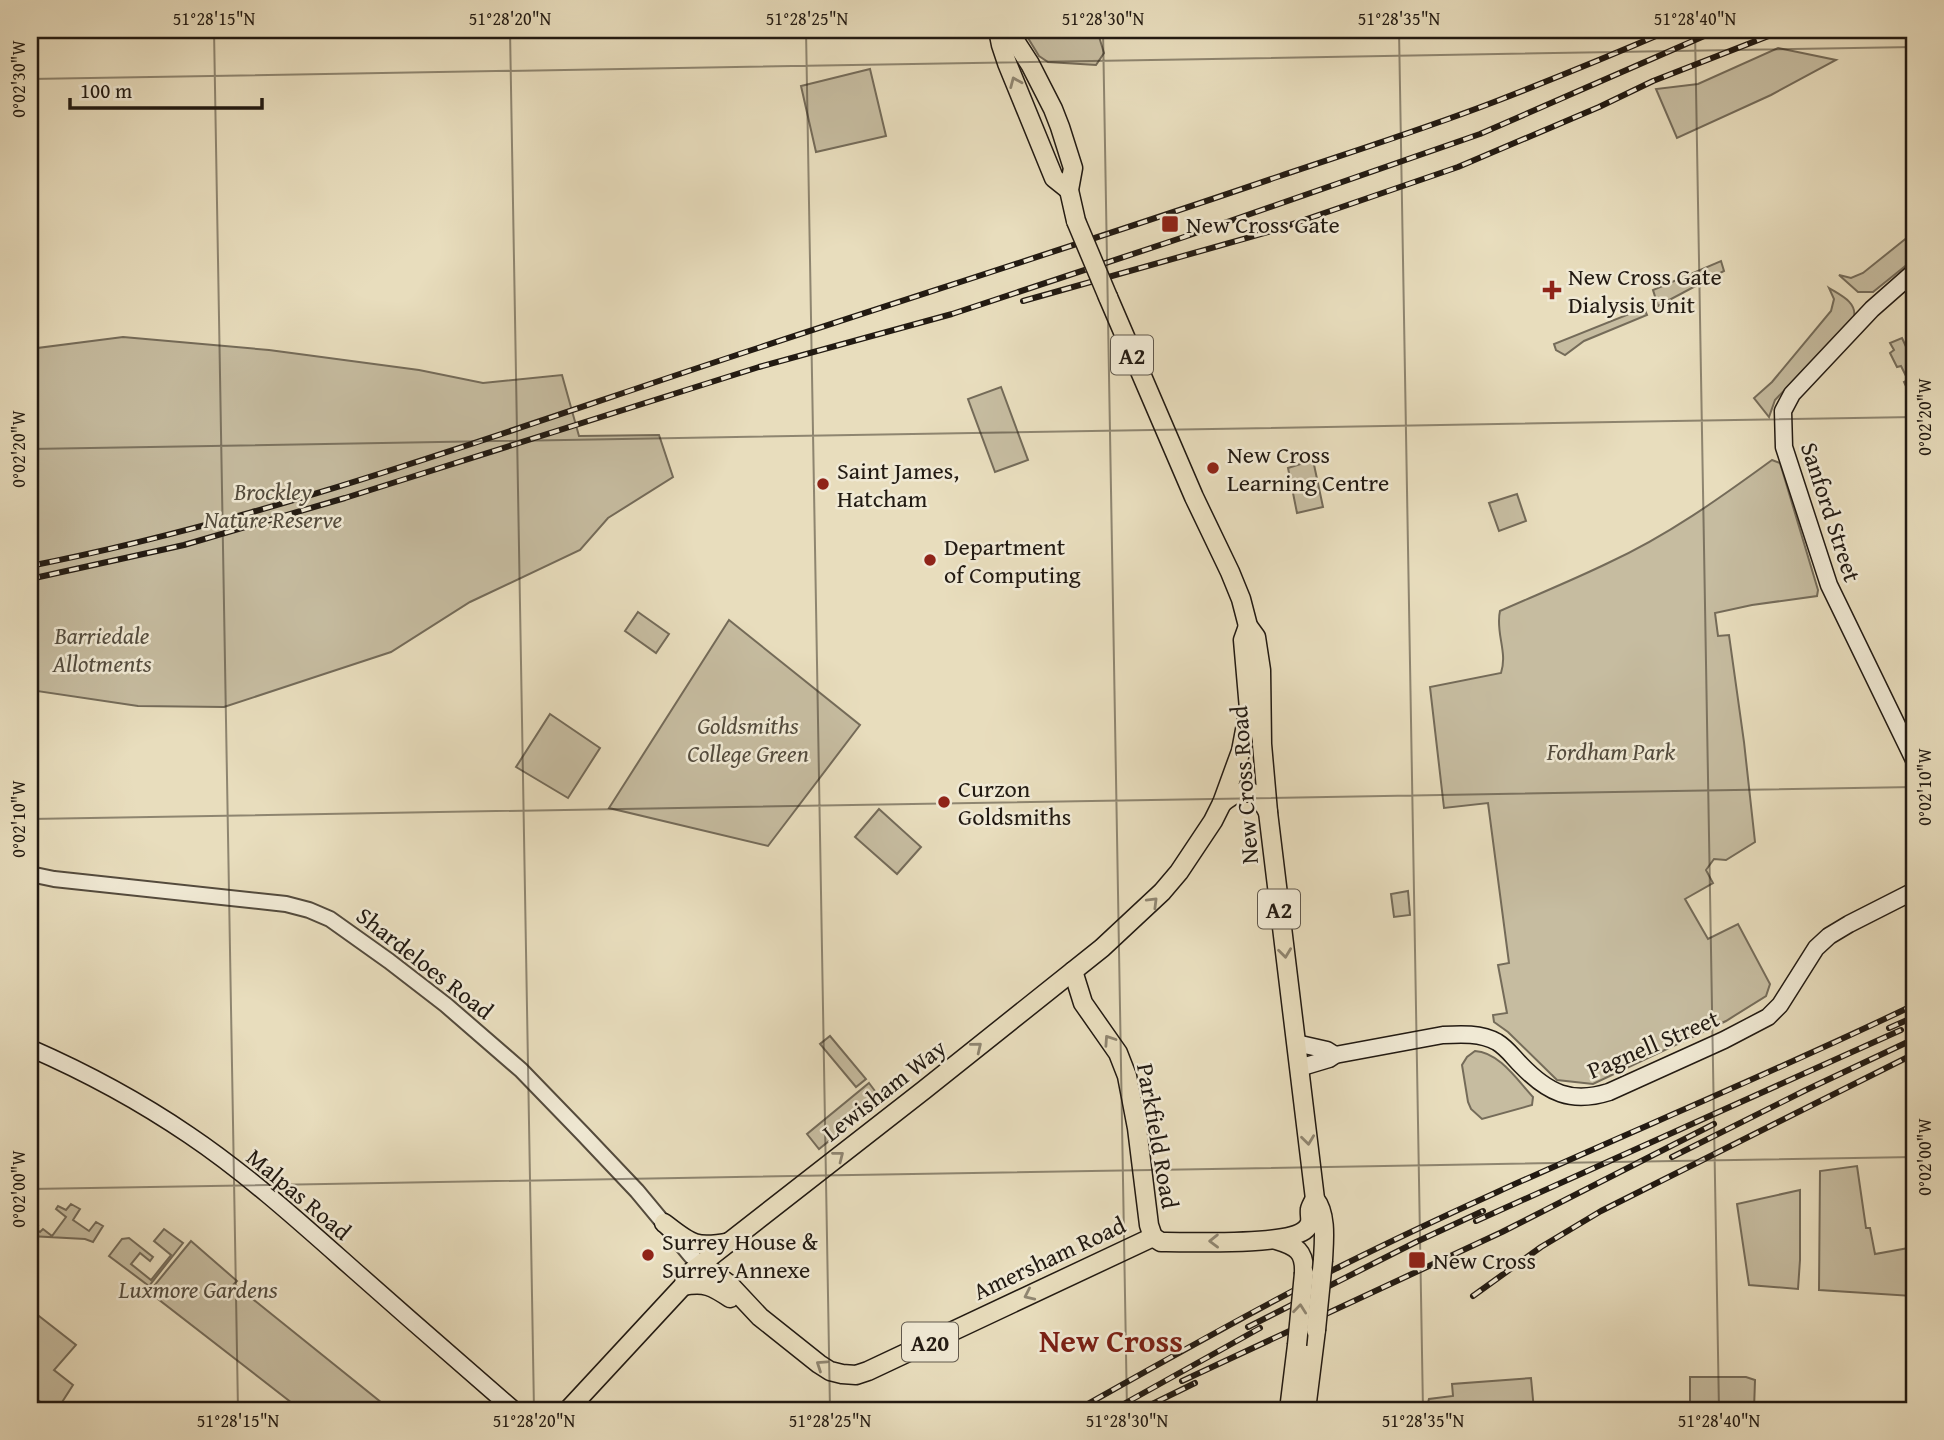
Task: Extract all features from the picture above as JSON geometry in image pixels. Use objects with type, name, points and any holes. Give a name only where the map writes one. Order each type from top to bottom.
[{"type":"highway","name":"New Cross Road","points":[[998,30],[1007,63],[1054,178],[1069,190]]},
{"type":"highway","name":"New Cross Road","points":[[1008,30],[1030,64],[1053,109],[1073,168],[1069,190],[1076,221],[1194,496],[1230,572],[1248,626],[1256,638],[1268,812],[1315,1199],[1321,1206],[1324,1232],[1306,1410]]},
{"type":"highway","name":"Lewisham Way","points":[[568,1410],[683,1286],[687,1277],[1073,971],[1123,930],[1162,892],[1198,844],[1222,803],[1241,751],[1249,694],[1243,640],[1248,626]]},
{"type":"highway","points":[[1222,803],[1232,795],[1247,792],[1259,796],[1268,812]]},
{"type":"highway","name":"Parkfield Road","points":[[1073,971],[1083,1003],[1118,1053],[1127,1076],[1153,1237]]},
{"type":"highway","name":"Amersham Road","points":[[702,1264],[730,1285],[760,1317],[830,1371],[856,1374],[868,1371],[1153,1237],[1166,1242],[1276,1240],[1302,1233],[1311,1220],[1310,1208],[1315,1199]]},
{"type":"highway","points":[[664,1223],[690,1243],[697,1245],[710,1246],[731,1242]]},
{"type":"highway","points":[[1276,1240],[1289,1244],[1300,1252],[1304,1262],[1289,1410]]},
{"type":"highway","points":[[683,1286],[705,1284],[715,1287],[760,1317]]},
{"type":"main road","name":"Sanford Street","points":[[1914,272],[1872,309],[1792,394],[1783,411],[1782,428],[1784,447],[1829,585],[1914,760]]},
{"type":"main road","name":"Pagnell Street","points":[[1299,1068],[1335,1055],[1443,1035],[1473,1035],[1496,1042],[1508,1050],[1539,1083],[1553,1091],[1572,1097],[1597,1096],[1724,1040],[1768,1017],[1780,1005],[1816,948],[1829,936],[1914,891]]},
{"type":"main road","name":"Pagnell Street","points":[[1296,1043],[1327,1050],[1335,1055]]},
{"type":"main road","name":"Malpas Road","points":[[30,1048],[83,1073],[160,1116],[196,1140],[254,1184],[514,1410]]},
{"type":"street","name":"Shardeloes Road","points":[[30,874],[54,879],[286,904],[330,919],[437,998],[521,1070],[611,1163],[691,1255],[702,1264]]},
{"type":"green space","points":[[1049,30],[1097,30],[1104,53],[1096,65],[1048,62],[1039,56],[1028,38]]},
{"type":"green space","points":[[1778,48],[1836,60],[1771,95],[1677,138],[1656,89],[1698,84]]},
{"type":"green space","points":[[870,69],[886,136],[816,152],[801,86]]},
{"type":"green space","points":[[1914,232],[1914,259],[1873,292],[1858,292],[1839,275],[1851,278],[1863,273]]},
{"type":"green space","points":[[1721,261],[1724,271],[1658,306],[1653,290]]},
{"type":"green space","points":[[1829,288],[1850,303],[1854,317],[1775,400],[1769,417],[1754,398],[1772,382],[1831,311],[1834,299]]},
{"type":"green space","points":[[1644,308],[1647,315],[1584,341],[1565,355],[1556,350],[1554,344]]},
{"type":"green space","name":"Brockley Nature Reserve","points":[[123,337],[269,350],[419,370],[483,383],[562,375],[579,436],[659,435],[673,477],[608,518],[580,550],[470,602],[391,652],[224,707],[138,706],[30,690],[30,349]]},
{"type":"green space","points":[[1902,338],[1914,364],[1914,395],[1911,397],[1904,382],[1908,380],[1890,353],[1894,350],[1890,343]]},
{"type":"green space","points":[[1001,387],[1028,460],[995,472],[968,399]]},
{"type":"green space","points":[[1313,460],[1323,507],[1297,513],[1288,468]]},
{"type":"green space","name":"Fordham Park","points":[[1772,460],[1780,463],[1818,590],[1817,596],[1715,613],[1718,636],[1729,635],[1755,842],[1726,860],[1714,859],[1706,870],[1713,883],[1685,899],[1708,939],[1738,924],[1770,984],[1766,996],[1726,1021],[1593,1084],[1557,1080],[1508,1032],[1494,1022],[1493,1015],[1507,1013],[1498,965],[1509,963],[1488,803],[1444,808],[1430,687],[1501,673],[1503,657],[1500,611],[1651,541]]},
{"type":"green space","points":[[1517,494],[1526,521],[1499,531],[1489,503]]},
{"type":"green space","points":[[638,612],[669,634],[656,653],[625,631]]},
{"type":"green space","name":"Goldsmiths College Green","points":[[729,620],[860,725],[768,846],[609,808]]},
{"type":"green space","points":[[550,714],[600,748],[568,798],[516,767]]},
{"type":"green space","points":[[879,809],[921,847],[897,874],[855,837]]},
{"type":"green space","points":[[1408,891],[1410,915],[1394,917],[1391,894]]},
{"type":"green space","points":[[830,1036],[866,1079],[856,1087],[820,1044]]},
{"type":"green space","points":[[1475,1051],[1492,1056],[1507,1068],[1533,1097],[1532,1105],[1482,1119],[1471,1109],[1462,1065]]},
{"type":"green space","points":[[869,1083],[881,1099],[819,1149],[807,1134]]},
{"type":"green space","points":[[1857,1166],[1866,1228],[1870,1228],[1875,1254],[1914,1247],[1912,1296],[1819,1290],[1820,1171]]},
{"type":"green space","points":[[1800,1190],[1798,1289],[1749,1285],[1737,1204]]},
{"type":"green space","points":[[71,1204],[80,1209],[73,1220],[89,1231],[96,1222],[103,1226],[93,1242],[85,1239],[30,1236],[30,1220],[38,1226],[36,1229],[40,1232],[43,1229],[52,1236],[66,1217],[56,1209],[58,1206],[66,1210]]},
{"type":"green space","points":[[164,1229],[183,1243],[149,1286],[109,1256],[122,1239],[129,1238],[153,1257],[150,1261],[140,1253],[131,1264],[151,1280],[171,1255],[154,1241]]},
{"type":"green space","name":"Luxmore Gardens","points":[[191,1241],[237,1281],[234,1284],[387,1407],[383,1410],[301,1410],[149,1292]]},
{"type":"green space","points":[[30,1309],[76,1345],[54,1370],[73,1385],[57,1410],[52,1410],[35,1398],[30,1404]]},
{"type":"green space","points":[[1690,1377],[1746,1377],[1755,1380],[1754,1410],[1690,1410]]},
{"type":"green space","points":[[1531,1378],[1534,1410],[1426,1410],[1429,1399],[1453,1396],[1452,1384]]},
{"type":"railway","points":[[30,566],[216,522],[398,468],[1414,131],[1468,112],[1670,30]]},
{"type":"railway","points":[[30,579],[184,545],[345,498],[759,367],[952,314],[1480,134],[1718,30]]},
{"type":"railway","points":[[1023,301],[1272,231],[1458,167],[1653,81],[1784,30]]},
{"type":"railway","points":[[1077,1410],[1208,1336],[1341,1266],[1555,1166],[1914,1005]]},
{"type":"railway","points":[[1889,1028],[1914,1017]]},
{"type":"railway","points":[[1476,1221],[1901,1030]]},
{"type":"railway","points":[[1672,1157],[1914,1039]]},
{"type":"railway","points":[[1473,1296],[1541,1247],[1601,1211],[1914,1054]]},
{"type":"railway","points":[[1182,1381],[1502,1232],[1714,1124]]},
{"type":"railway","points":[[1248,1327],[1483,1211]]},
{"type":"railway","points":[[1113,1410],[1260,1328]]},
{"type":"railway","points":[[1140,1410],[1195,1383]]},
{"type":"place","name":"New Cross Gate","points":[[1170,224]]},
{"type":"place","name":"New Cross Gate Dialysis Unit","points":[[1552,290]]},
{"type":"place","name":"New Cross Learning Centre","points":[[1213,468]]},
{"type":"place","name":"Saint James, Hatcham","points":[[823,484]]},
{"type":"place","name":"Department of Computing","points":[[930,560]]},
{"type":"place","name":"Curzon Goldsmiths","points":[[944,802]]},
{"type":"place","name":"Surrey House & Surrey Annexe","points":[[648,1255]]},
{"type":"place","name":"New Cross","points":[[1417,1260]]},
{"type":"district","name":"New Cross","points":[[1111,1340]]},
{"type":"park label","name":"Barriedale Allotments","points":[[102,649]]}]
